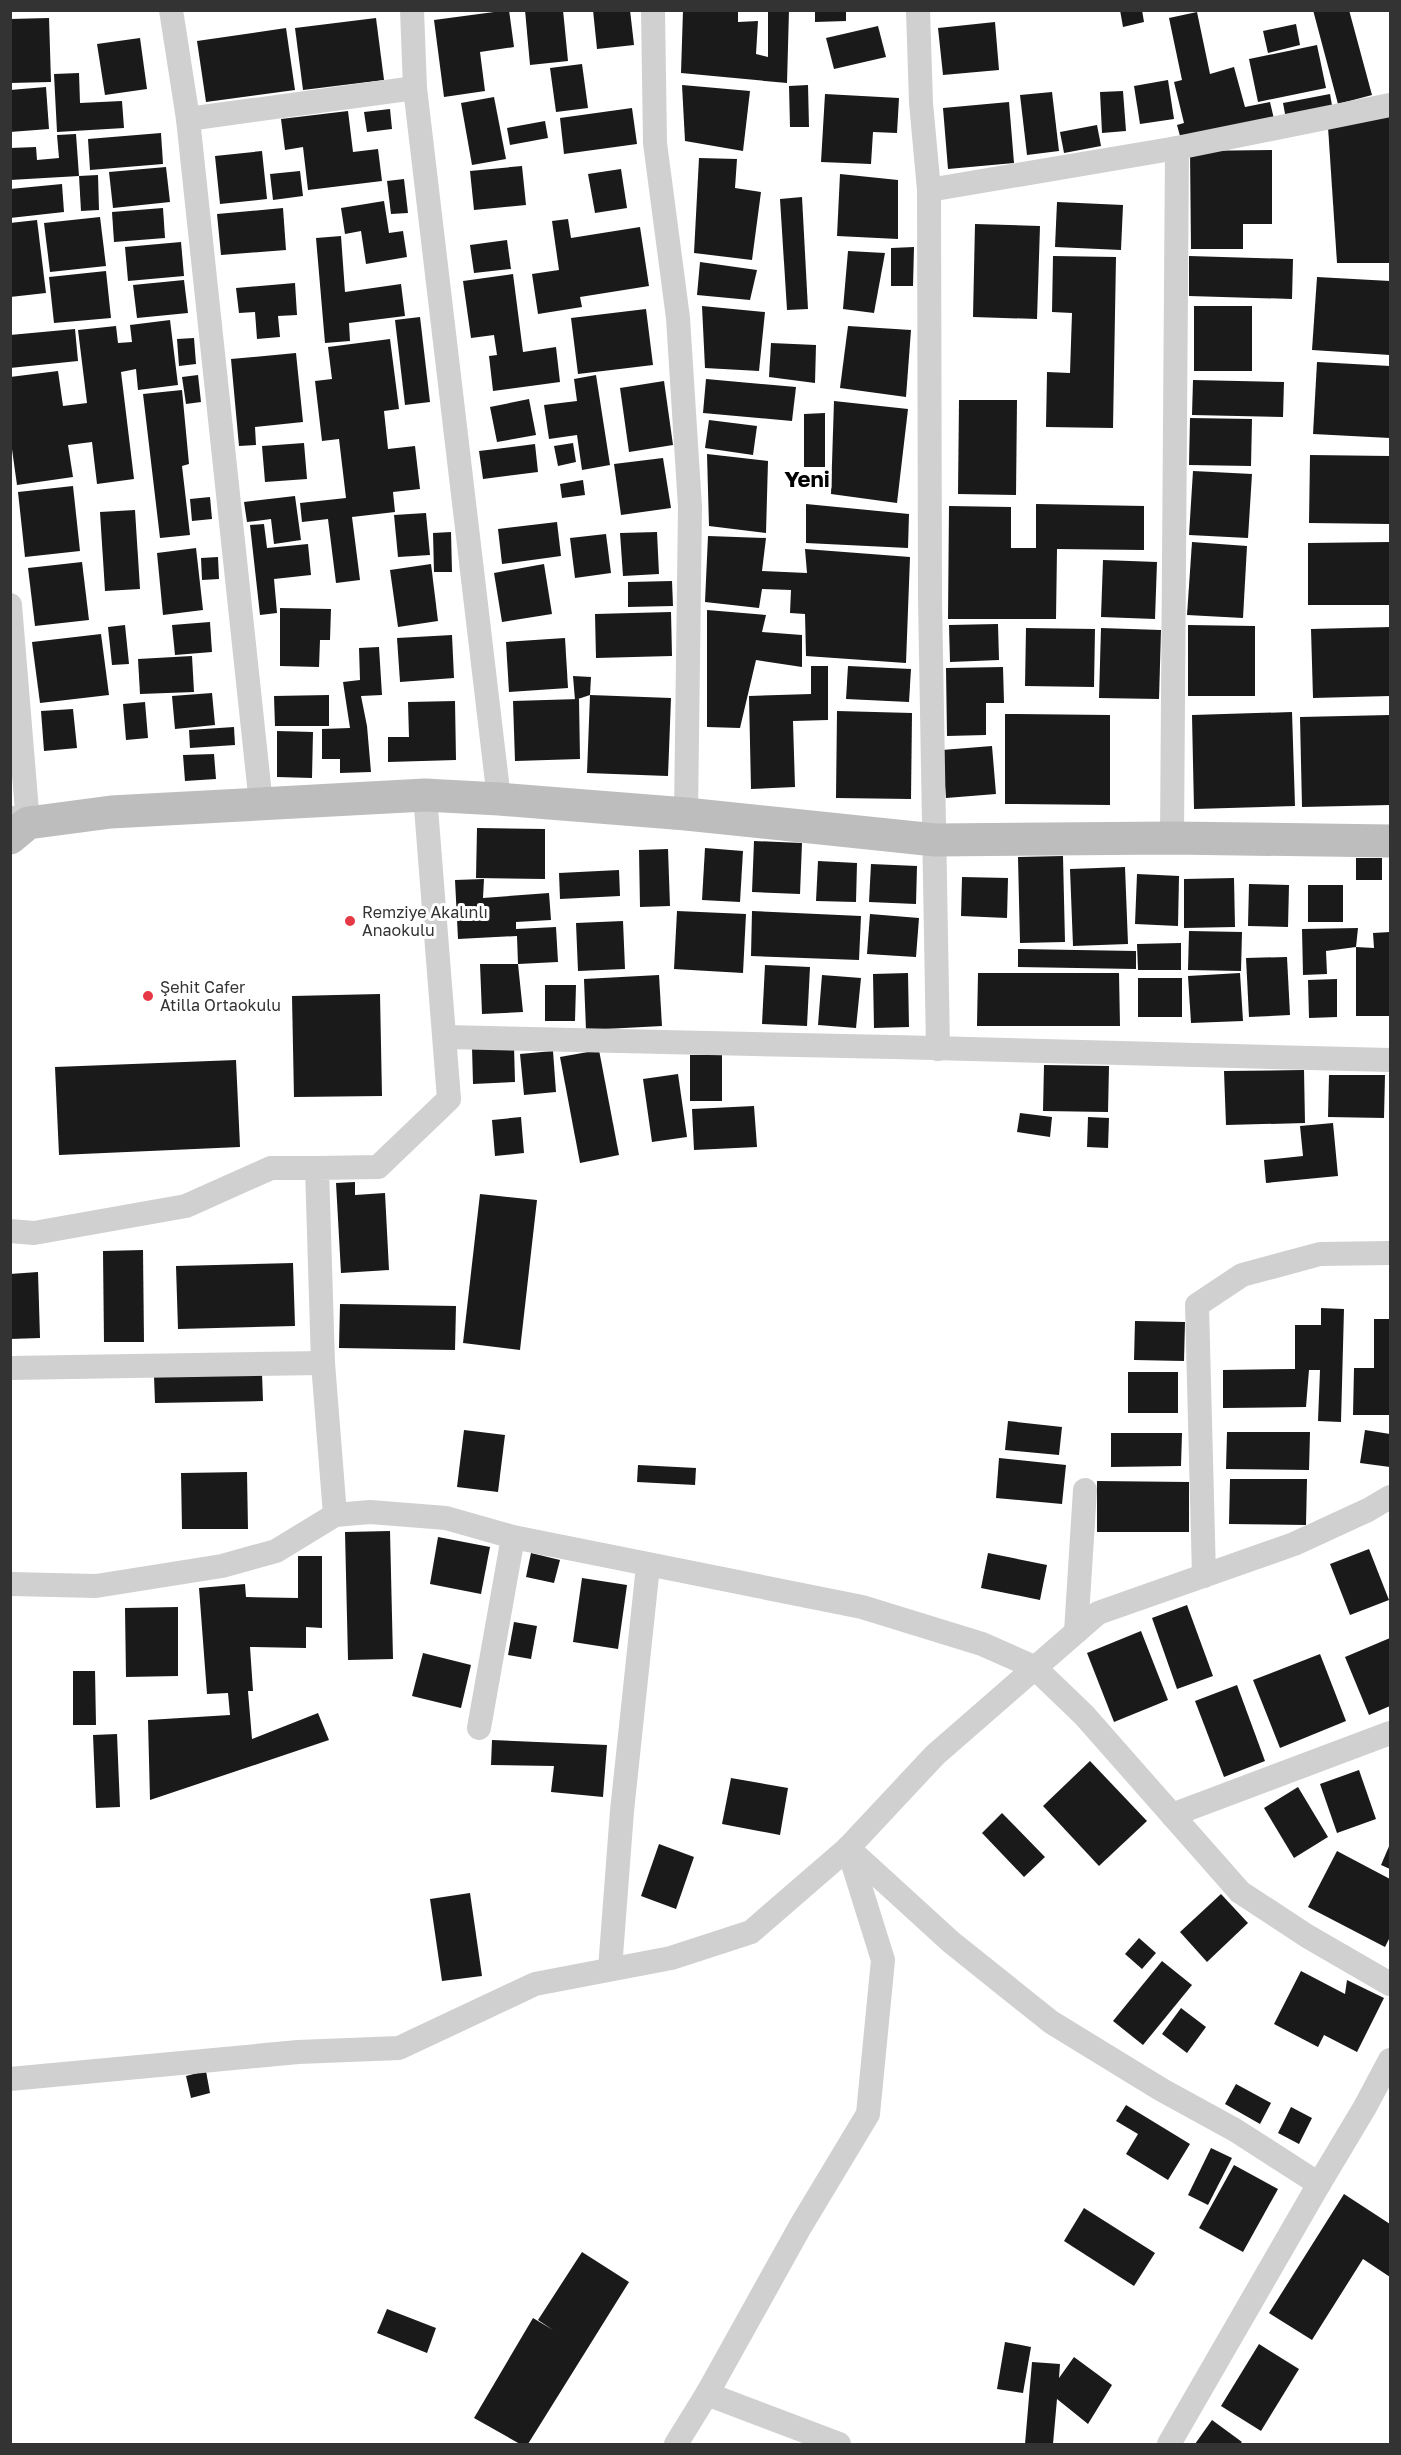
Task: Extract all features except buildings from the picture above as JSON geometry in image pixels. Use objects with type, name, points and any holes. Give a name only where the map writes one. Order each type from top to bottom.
[{"type":"street","points":[[171,10],[188,119],[261,804]]},
{"type":"street","points":[[412,10],[415,88],[499,799]]},
{"type":"street","points":[[653,10],[656,143],[678,318],[690,507],[686,814]]},
{"type":"street","points":[[918,10],[921,103],[929,190],[930,599],[938,1049]]},
{"type":"street","points":[[188,119],[415,88]]},
{"type":"street","points":[[929,190],[1177,148],[1390,105]]},
{"type":"street","points":[[1172,838],[1177,148]]},
{"type":"street","points":[[10,605],[16,826],[111,812],[424,795],[686,814],[935,840],[1172,838],[1390,841]]},
{"type":"street","points":[[10,1231],[34,1233],[186,1206],[271,1168],[378,1167],[450,1099],[424,795]]},
{"type":"street","points":[[446,1037],[741,1041],[938,1049],[1390,1060]]},
{"type":"street","points":[[317,1168],[323,1363],[334,1515]]},
{"type":"street","points":[[1204,1576],[1197,1305],[1242,1275],[1320,1254],[1390,1253]]},
{"type":"street","points":[[10,1368],[323,1363]]},
{"type":"street","points":[[1076,1632],[1085,1490]]},
{"type":"street","points":[[10,2079],[298,2052],[399,2049],[535,1984],[671,1958],[751,1932],[848,1848],[935,1755],[1034,1666],[1098,1613],[1294,1545],[1390,1497]]},
{"type":"street","points":[[10,1584],[96,1586],[222,1566],[276,1551],[334,1515],[369,1512],[446,1518],[513,1537],[648,1566],[862,1607],[982,1644],[1034,1666],[1084,1715],[1240,1892],[1306,1936],[1390,1984]]},
{"type":"street","points":[[479,1728],[513,1537]]},
{"type":"street","points":[[610,1969],[622,1811],[648,1566]]},
{"type":"street","points":[[1172,1815],[1390,1733]]},
{"type":"street","points":[[848,1848],[951,1942],[1051,2022],[1162,2090],[1235,2130],[1319,2184]]},
{"type":"street","points":[[676,2445],[800,2227],[868,2114],[883,1960],[848,1848]]},
{"type":"street","points":[[1169,2445],[1390,2060]]},
{"type":"street","points":[[707,2394],[839,2445]]},
{"type":"place","name":"Remziye Akalınlı Anaokulu","points":[[350,921]]},
{"type":"place","name":"Şehit Cafer Atilla Ortaokulu","points":[[148,996]]},
{"type":"district","name":"Yeni","points":[[807,479]]}]
